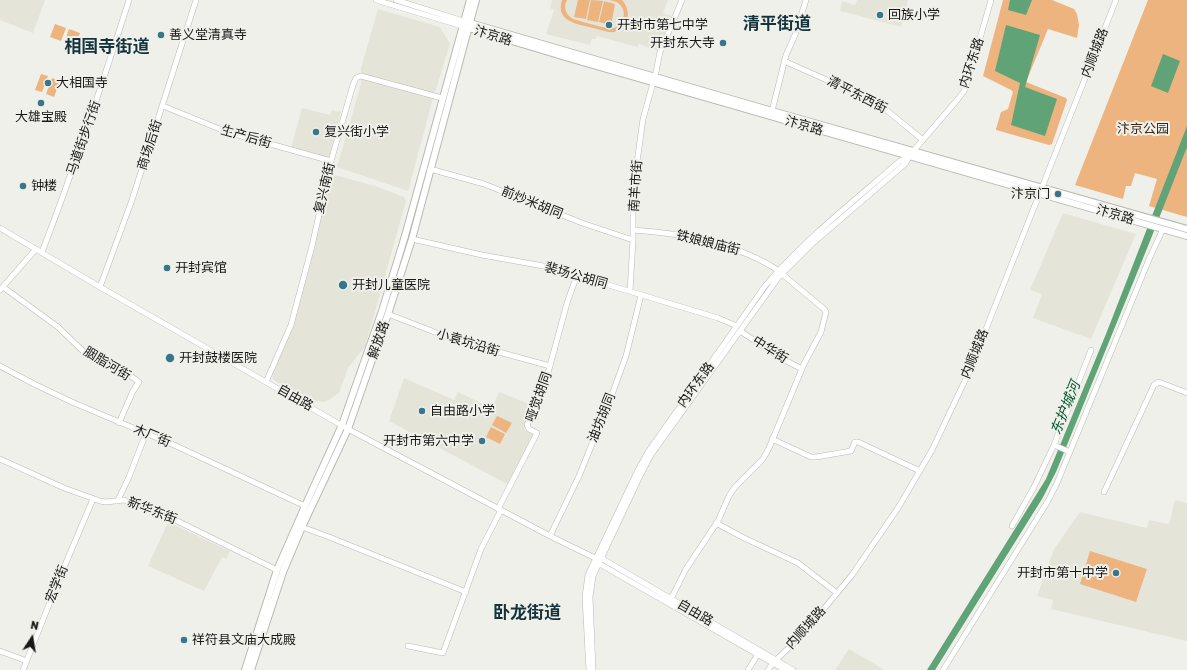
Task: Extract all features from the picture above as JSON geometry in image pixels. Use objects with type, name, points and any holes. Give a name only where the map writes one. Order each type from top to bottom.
[{"type":"main road","name":"解放路","points":[[251,670],[278,584],[345,427],[388,314],[412,239],[470,0]]},
{"type":"main road","name":"解放路","points":[[245,670],[277,570],[305,506],[345,427],[405,236],[442,98],[465,25],[476,0]]},
{"type":"main road","name":"汴京路","points":[[465,25],[1162,226]]},
{"type":"main road","name":"汴京路","points":[[654,80],[772,111],[911,154]]},
{"type":"main road","points":[[1162,226],[1187,229]]},
{"type":"main road","points":[[1162,226],[1187,236]]},
{"type":"street","name":"马道街步行街","points":[[42,252],[86,134],[128,0]]},
{"type":"street","name":"商场后街","points":[[100,287],[132,200],[196,0]]},
{"type":"street","points":[[376,0],[465,25]]},
{"type":"street","points":[[398,0],[465,25]]},
{"type":"street","name":"南羊市街","points":[[630,291],[634,190],[643,119],[660,52],[682,0]]},
{"type":"street","points":[[772,111],[784,61],[801,18],[806,0]]},
{"type":"street","name":"内环东路","points":[[593,670],[590,597],[592,576],[637,472],[648,452],[739,329],[765,286],[810,240],[900,161],[911,154],[964,91],[991,0]]},
{"type":"street","name":"内顺城路","points":[[768,670],[774,662],[803,634],[852,576],[898,508],[932,450],[969,372],[1116,0]]},
{"type":"street","name":"清平东西街","points":[[784,61],[874,102],[886,109],[923,140]]},
{"type":"street","name":"复兴南街","points":[[266,382],[291,324],[312,246],[331,161],[356,78],[361,76],[442,98]]},
{"type":"street","name":"生产后街","points":[[163,106],[227,132],[331,161]]},
{"type":"street","name":"前炒米胡同","points":[[430,169],[484,184],[587,225],[633,240]]},
{"type":"street","points":[[942,670],[1048,501],[1057,483],[1068,451],[1162,226]]},
{"type":"street","name":"自由路","points":[[0,228],[345,427],[598,560],[774,662],[784,670]]},
{"type":"street","name":"铁娘娘庙街","points":[[633,230],[656,231],[674,234],[734,249],[766,262],[780,272],[826,312],[821,332],[802,369]]},
{"type":"street","name":"裴场公胡同","points":[[412,239],[482,255],[549,267],[718,318],[739,329]]},
{"type":"street","points":[[2,288],[36,249]]},
{"type":"street","name":"哑觉胡同","points":[[500,509],[537,433],[529,429],[527,425],[545,384],[567,303],[577,275]]},
{"type":"street","name":"胭脂河街","points":[[2,288],[58,327],[88,356],[128,374],[138,382],[118,423]]},
{"type":"street","name":"油坊胡同","points":[[550,536],[579,476],[610,400],[626,356],[641,295]]},
{"type":"street","name":"小袁坑沿街","points":[[388,314],[455,340],[550,366]]},
{"type":"street","name":"中华街","points":[[739,329],[779,357],[802,369]]},
{"type":"street","points":[[1012,526],[1056,446],[1091,350]]},
{"type":"street","name":"木厂街","points":[[0,366],[34,384],[118,423],[181,448],[305,506]]},
{"type":"street","points":[[670,601],[686,569],[716,523],[729,496],[735,487],[763,459],[802,369]]},
{"type":"street","points":[[1104,492],[1154,385],[1159,382],[1187,393]]},
{"type":"street","points":[[118,500],[129,477],[146,433]]},
{"type":"street","points":[[772,439],[807,455],[816,457],[850,451],[855,442],[858,442],[920,471]]},
{"type":"street","points":[[1056,446],[1068,451]]},
{"type":"street","name":"新华东街","points":[[0,459],[64,488],[93,499],[106,502],[124,500],[163,514],[277,570]]},
{"type":"street","name":"宏学街","points":[[23,670],[93,499]]},
{"type":"street","points":[[408,646],[443,653],[481,549],[500,509]]},
{"type":"street","points":[[716,523],[744,538],[798,563],[837,593]]},
{"type":"street","points":[[302,527],[466,592]]},
{"type":"street","name":"内环东路","points":[[589,670],[585,597],[588,575],[598,560]]},
{"type":"street","name":"自由路","points":[[670,601],[758,654],[793,670]]},
{"type":"street","points":[[0,651],[27,661]]},
{"type":"street","points":[[748,670],[758,654]]},
{"type":"shaded area","points":[[0,0],[45,0],[33,33],[0,20]]},
{"type":"shaded area","name":"开封市第七中学","points":[[552,0],[668,0],[663,13],[672,16],[658,51],[639,44],[638,47],[597,36],[596,39],[592,39],[590,45],[546,34],[554,10],[550,8]]},
{"type":"shaded area","name":"回族小学","points":[[857,0],[908,0],[901,27],[840,11],[842,1],[855,5]]},
{"type":"shaded area","points":[[1010,0],[1032,0],[1026,15],[1008,10]]},
{"type":"shaded area","points":[[378,9],[440,27],[450,44],[432,102],[408,191],[337,167],[361,84],[361,68]]},
{"type":"shaded area","points":[[1006,25],[1040,35],[1025,87],[1057,99],[1045,136],[1011,125],[1020,83],[995,71]]},
{"type":"shaded area","points":[[1163,54],[1180,61],[1168,93],[1151,86]]},
{"type":"shaded area","name":"复兴街小学","points":[[302,108],[330,115],[332,110],[341,112],[329,158],[291,148]]},
{"type":"shaded area","points":[[1187,126],[1187,147],[1056,472],[1042,499],[935,670],[927,670],[1046,479],[1106,334]]},
{"type":"shaded area","name":"开封儿童医院","points":[[332,174],[378,187],[404,197],[406,201],[365,347],[348,368],[339,393],[324,402],[315,401],[277,382],[273,379],[272,373],[293,324],[315,246]]},
{"type":"shaded area","points":[[1063,213],[1136,234],[1091,339],[1033,318],[1042,294],[1030,290]]},
{"type":"shaded area","name":"开封市第六中学","points":[[404,378],[454,400],[458,392],[492,408],[499,392],[534,406],[524,430],[535,435],[509,485],[389,421]]},
{"type":"shaded area","name":"开封市第十中学","points":[[1175,500],[1187,503],[1187,641],[1051,609],[1053,600],[1037,596],[1054,549],[1080,512],[1147,528],[1149,520],[1169,524]]},
{"type":"shaded area","points":[[168,522],[230,551],[226,559],[222,557],[204,591],[148,566]]},
{"type":"shaded area","points":[[849,649],[885,670],[835,670]]},
{"type":"green space","points":[[562,0],[567,0],[565,6],[566,11],[573,19],[600,27],[614,28],[622,21],[624,13],[623,9],[618,3],[609,0],[622,0],[628,14],[626,23],[619,30],[612,32],[569,21],[562,13]]},
{"type":"green space","points":[[578,0],[590,0],[586,19],[574,17]]},
{"type":"green space","points":[[591,0],[603,1],[598,22],[587,20]]},
{"type":"green space","points":[[1003,0],[1052,0],[1074,9],[1077,14],[1079,25],[1077,38],[1048,29],[1026,82],[1066,98],[1067,100],[1052,144],[1049,145],[996,130],[1001,112],[1008,109],[1013,92],[983,76]]},
{"type":"green space","name":"汴京公园","points":[[1148,0],[1187,0],[1187,217],[1149,206],[1157,179],[1135,173],[1131,186],[1126,186],[1123,199],[1075,185]]},
{"type":"green space","points":[[604,1],[615,4],[611,25],[599,22]]},
{"type":"green space","points":[[55,24],[66,28],[61,41],[50,37]]},
{"type":"green space","points":[[69,29],[80,33],[75,46],[64,43]]},
{"type":"green space","points":[[41,74],[48,76],[42,92],[35,90]]},
{"type":"green space","points":[[52,78],[60,81],[54,97],[46,94]]},
{"type":"green space","points":[[497,416],[512,423],[506,433],[492,425]]},
{"type":"green space","points":[[491,427],[505,434],[500,444],[486,437]]},
{"type":"green space","points":[[1090,551],[1147,569],[1136,602],[1080,584]]},
{"type":"place","name":"回族小学","points":[[880,15]]},
{"type":"place","name":"开封市第七中学","points":[[609,25]]},
{"type":"place","name":"善义堂清真寺","points":[[161,35]]},
{"type":"place","name":"开封东大寺","points":[[723,43]]},
{"type":"place","name":"大相国寺","points":[[48,83]]},
{"type":"place","name":"大雄宝殿","points":[[41,103]]},
{"type":"place","name":"复兴街小学","points":[[316,132]]},
{"type":"place","name":"钟楼","points":[[23,186]]},
{"type":"place","name":"汴京门","points":[[1058,194]]},
{"type":"place","name":"开封宾馆","points":[[167,268]]},
{"type":"place","name":"开封儿童医院","points":[[343,285]]},
{"type":"place","name":"开封鼓楼医院","points":[[170,358]]},
{"type":"place","name":"自由路小学","points":[[422,411]]},
{"type":"place","name":"开封市第六中学","points":[[482,441]]},
{"type":"place","name":"开封市第十中学","points":[[1116,573]]},
{"type":"place","name":"祥符县文庙大成殿","points":[[184,640]]},
{"type":"district","name":"清平街道","points":[[777,24]]},
{"type":"district","name":"相国寺街道","points":[[107,47]]},
{"type":"district","name":"卧龙街道","points":[[527,613]]},
{"type":"water label","name":"东护城河","points":[[1066,408]]}]
